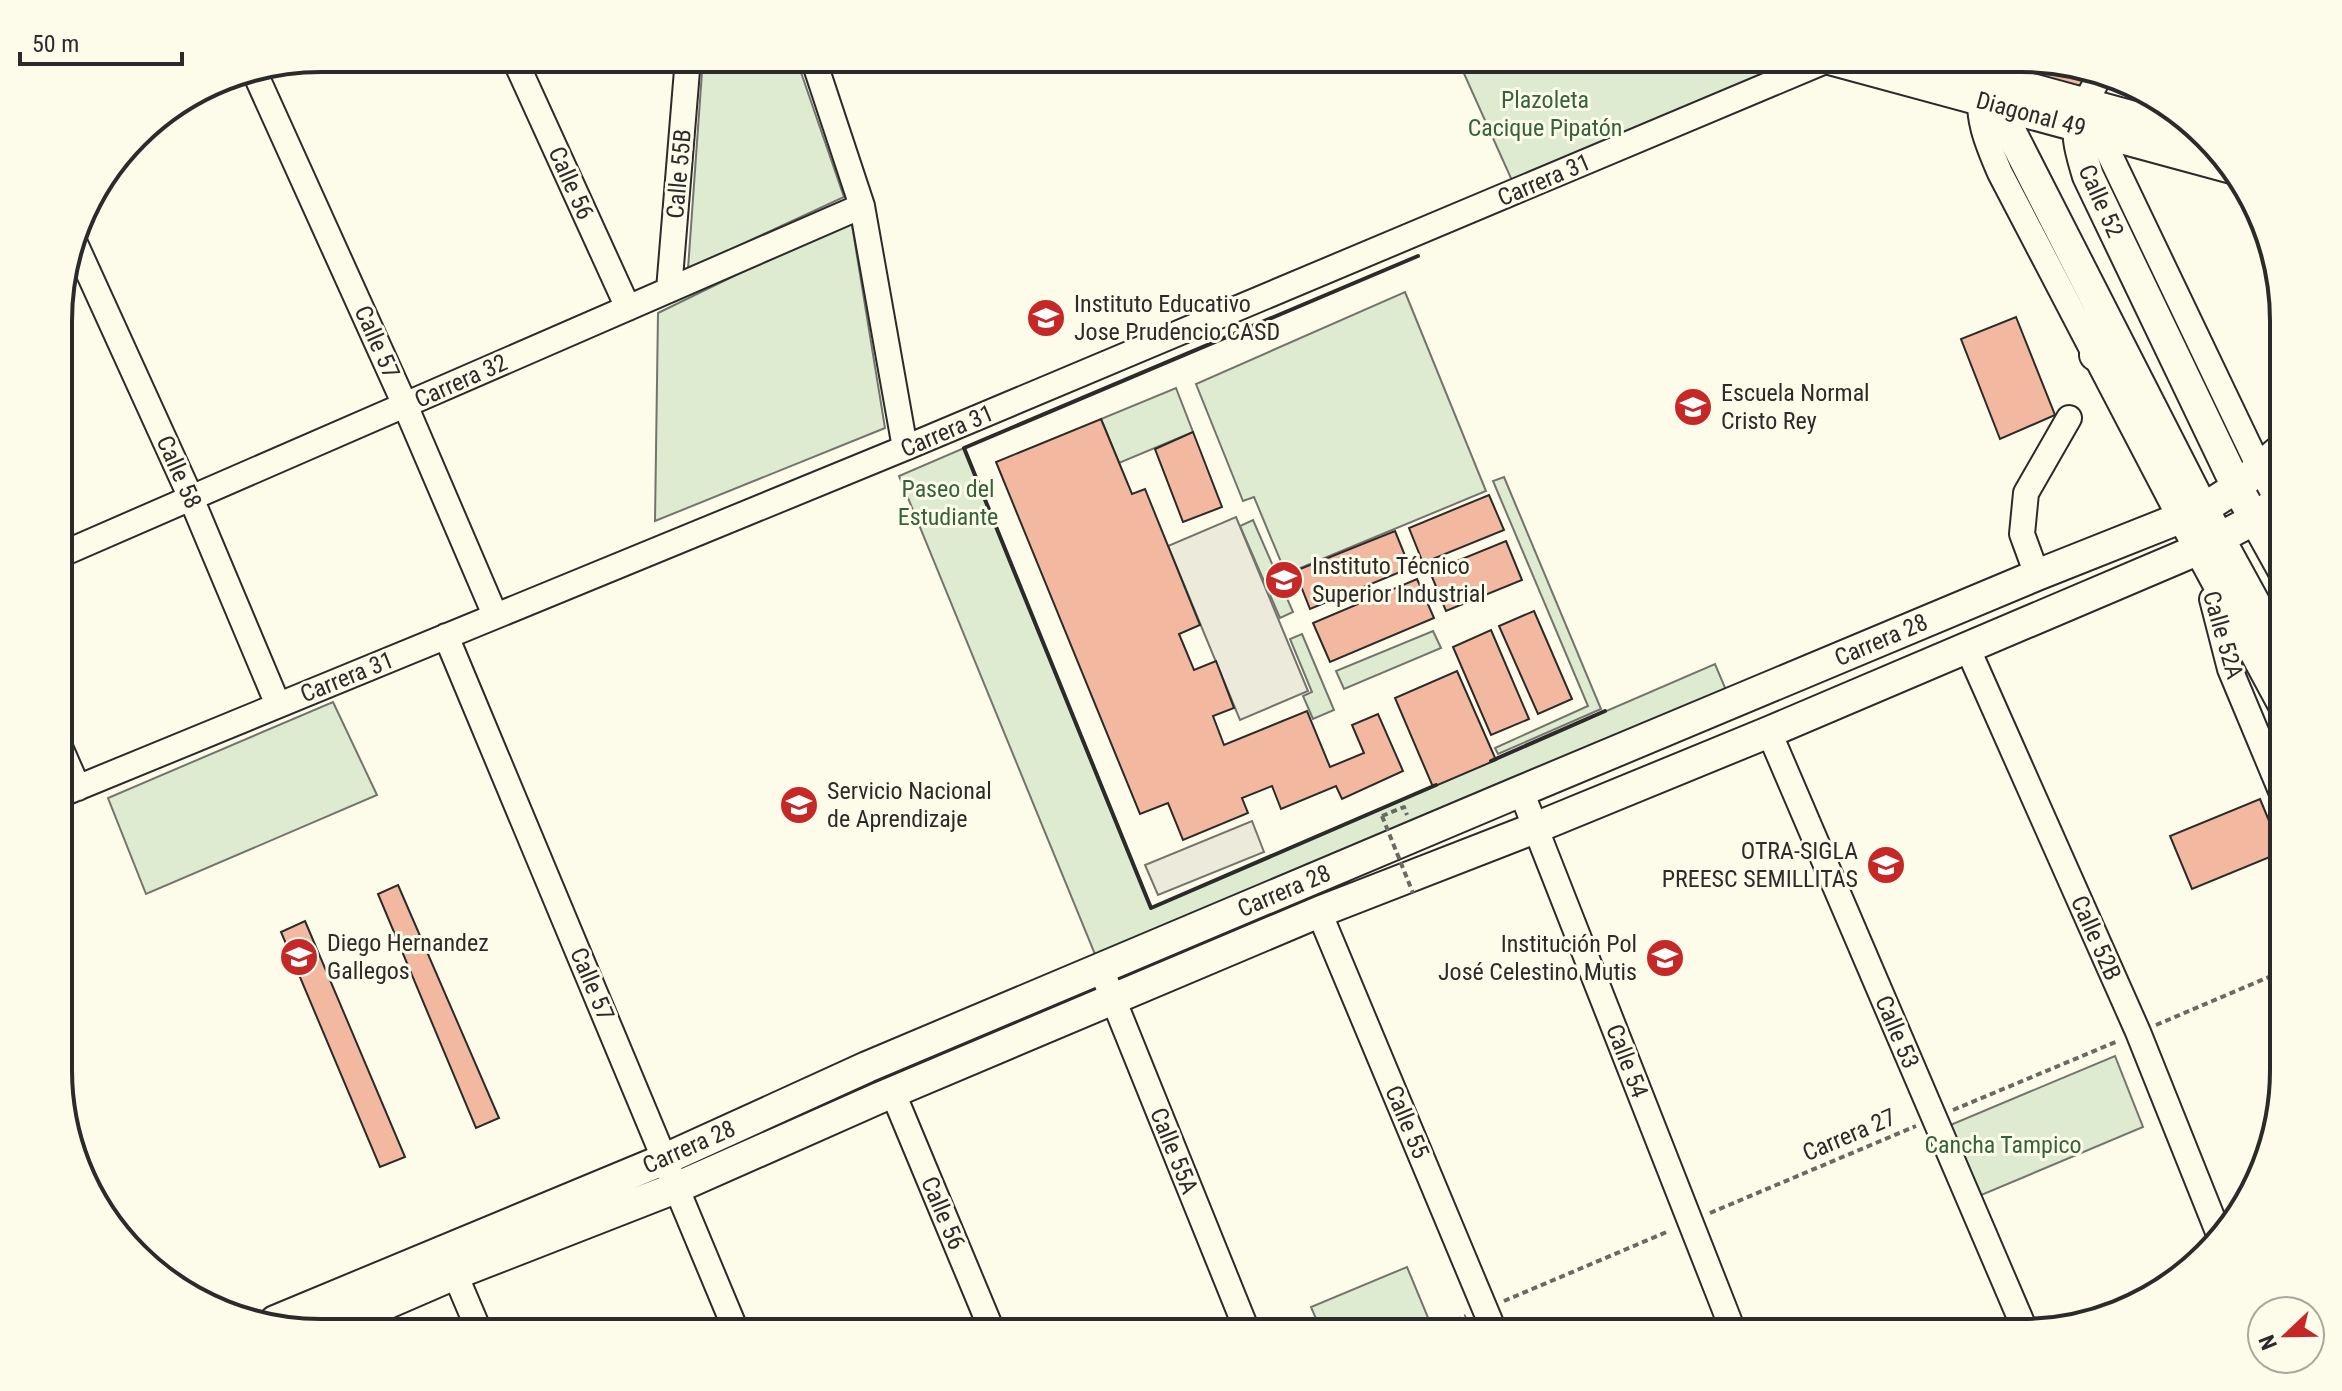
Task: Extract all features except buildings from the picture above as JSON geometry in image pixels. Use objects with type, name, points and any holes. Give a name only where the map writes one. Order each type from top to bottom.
[{"type":"main road","name":"Diagonal 49","points":[[1905,72],[1982,85],[2089,110]]},
{"type":"main road","name":"Diagonal 49","points":[[1951,72],[1982,85]]},
{"type":"main road","name":"Calle 52","points":[[1982,85],[2100,308],[2207,551],[2269,636]]},
{"type":"main road","name":"Calle 52","points":[[2089,110],[2079,147],[2088,176],[2248,478],[2269,501]]},
{"type":"main road","points":[[2089,110],[2180,131]]},
{"type":"main road","points":[[2089,110],[2209,159]]},
{"type":"main road","points":[[2095,355],[2100,308]]},
{"type":"main road","name":"Carrera 28","points":[[286,1316],[665,1159],[867,1067],[1521,791],[2191,513],[2248,478],[2269,460]]},
{"type":"main road","name":"Carrera 28","points":[[351,1319],[455,1274],[678,1187],[1319,912],[1535,828],[1967,647],[2207,551],[2269,511]]},
{"type":"street","name":"Carrera 31","points":[[72,791],[905,448],[1797,72]]},
{"type":"street","name":"Calle 56","points":[[521,73],[628,308]]},
{"type":"street","name":"Calle 55B","points":[[669,290],[687,73]]},
{"type":"street","points":[[818,73],[862,206],[905,448]]},
{"type":"street","name":"Calle 57","points":[[258,80],[405,405],[495,615]]},
{"type":"street","name":"Calle 52","points":[[1982,85],[1984,135],[2000,173],[2095,355],[2191,513]]},
{"type":"street","name":"Carrera 32","points":[[72,550],[862,206]]},
{"type":"street","name":"Calle 58","points":[[81,255],[191,498],[278,705]]},
{"type":"street","points":[[2037,575],[2022,534],[2026,493],[2069,418]]},
{"type":"street","name":"Calle 52","points":[[2207,551],[2269,681]]},
{"type":"street","name":"Calle 52A","points":[[2207,551],[2230,669],[2269,762]]},
{"type":"street","name":"Calle 57","points":[[446,636],[731,1319]]},
{"type":"street","name":"Calle 52B","points":[[1967,647],[2138,1032],[2215,1225]]},
{"type":"street","name":"Calle 53","points":[[1769,732],[2020,1318]]},
{"type":"street","name":"Calle 54","points":[[1521,791],[1728,1318]]},
{"type":"street","name":"Calle 55","points":[[1319,912],[1489,1318]]},
{"type":"street","name":"Calle 55A","points":[[1101,969],[1242,1318]]},
{"type":"street","name":"Calle 56","points":[[893,1093],[987,1319]]},
{"type":"street","points":[[455,1274],[474,1319]]},
{"type":"path","points":[[1404,807],[1382,816],[1413,893]]},
{"type":"path","name":"Carrera 27","points":[[1463,1318],[2269,977]]},
{"type":"green space","name":"Plazoleta Cacique Pipatón","points":[[1463,72],[1790,72],[1514,185]]},
{"type":"green space","points":[[702,73],[801,73],[844,197],[688,269]]},
{"type":"green space","points":[[851,219],[885,428],[655,521],[658,313]]},
{"type":"green space","points":[[1405,292],[1486,491],[1286,574],[1254,497],[1243,501],[1196,384]]},
{"type":"green space","points":[[1176,388],[1193,432],[1119,463],[1101,419]]},
{"type":"green space","name":"Paseo del Estudiante","points":[[964,448],[1151,908],[1715,664],[1731,702],[1101,969],[899,476]]},
{"type":"green space","points":[[1504,477],[1601,709],[1498,754],[1495,748],[1588,706],[1493,481]]},
{"type":"green space","points":[[1253,520],[1293,612],[1280,618],[1240,526]]},
{"type":"green space","points":[[1433,631],[1441,648],[1344,689],[1336,671]]},
{"type":"green space","points":[[1302,634],[1334,710],[1313,719],[1303,696],[1312,692],[1290,639]]},
{"type":"green space","points":[[333,702],[377,795],[146,894],[108,798]]},
{"type":"green space","name":"Cancha Tampico","points":[[2115,1056],[2143,1127],[1979,1196],[1948,1126]]},
{"type":"green space","points":[[1407,1267],[1428,1318],[1316,1318],[1311,1307]]},
{"type":"shaded area","points":[[1236,517],[1308,691],[1240,720],[1168,546]]},
{"type":"shaded area","points":[[1252,821],[1264,852],[1158,895],[1145,865]]},
{"type":"wall","points":[[1418,256],[964,448],[1151,908],[1436,785]]},
{"type":"wall","points":[[1491,761],[1605,711]]},
{"type":"place","name":"Instituto Educativo Jose Prudencio CASD","points":[[1046,318]]},
{"type":"place","name":"Escuela Normal Cristo Rey","points":[[1693,407]]},
{"type":"place","name":"Instituto Técnico Superior Industrial","points":[[1284,580]]},
{"type":"place","name":"Servicio Nacional de Aprendizaje","points":[[799,805]]},
{"type":"place","name":"OTRA-SIGLA PREESC SEMILLITAS","points":[[1886,865]]},
{"type":"place","name":"Diego Hernandez Gallegos","points":[[299,957]]},
{"type":"place","name":"Institución Pol José Celestino Mutis","points":[[1665,958]]}]
